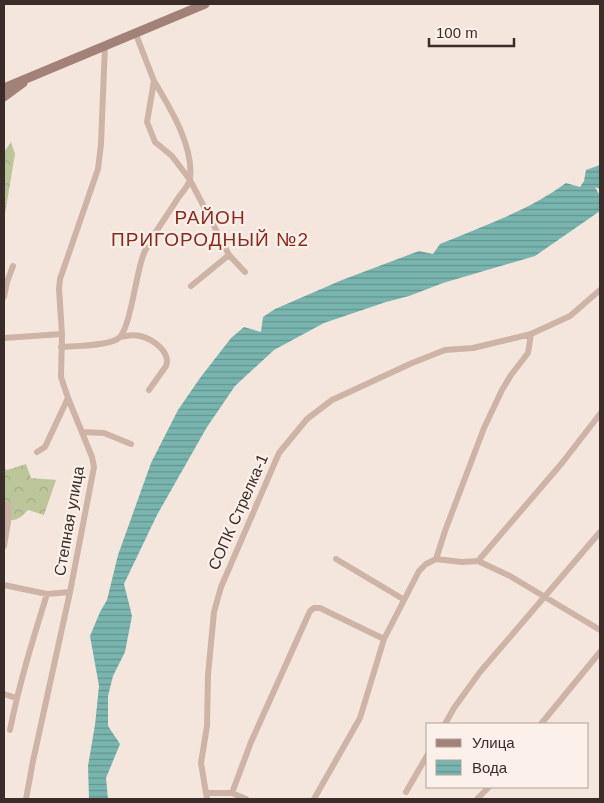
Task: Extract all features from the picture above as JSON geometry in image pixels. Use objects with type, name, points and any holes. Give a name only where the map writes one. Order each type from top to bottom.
[{"type":"main road","points":[[4,88],[205,4]]},
{"type":"main road","points":[[4,97],[40,72]]},
{"type":"street","points":[[120,337],[125,327],[144,253],[190,180],[188,151],[169,107],[154,81],[135,32]]},
{"type":"street","name":"Степная улица","points":[[26,799],[70,592],[94,467],[92,457],[61,376],[62,334],[59,289],[60,279],[98,169],[101,144],[105,45]]},
{"type":"street","points":[[154,81],[147,122],[155,142],[172,156],[190,180],[229,255],[245,272]]},
{"type":"street","points":[[191,286],[229,255]]},
{"type":"street","points":[[4,298],[6,282],[13,266]]},
{"type":"street","name":"СОПК Стрелка-1","points":[[206,796],[201,764],[207,726],[208,675],[214,612],[221,587],[279,453],[307,419],[332,400],[445,350],[473,348],[531,334],[570,316],[600,290]]},
{"type":"street","points":[[4,338],[62,334]]},
{"type":"street","points":[[314,799],[360,718],[384,639],[404,599],[419,571],[436,559],[484,428],[502,390],[528,353],[531,334]]},
{"type":"street","points":[[61,347],[96,344],[131,335],[146,337],[166,354],[168,361],[149,390]]},
{"type":"street","points":[[37,452],[45,447],[68,398]]},
{"type":"street","points":[[478,561],[562,463],[600,414]]},
{"type":"street","points":[[82,432],[104,433],[132,444]]},
{"type":"street","points":[[4,546],[8,522],[8,504]]},
{"type":"street","points":[[446,723],[480,672],[600,532]]},
{"type":"street","points":[[336,559],[404,599]]},
{"type":"street","points":[[436,559],[462,562],[478,561],[510,576],[600,630]]},
{"type":"street","points":[[4,585],[47,594],[70,592]]},
{"type":"street","points":[[10,730],[29,649],[47,594]]},
{"type":"street","points":[[232,793],[251,742],[310,611],[314,608],[320,608],[384,639]]},
{"type":"street","points":[[542,723],[600,652]]},
{"type":"street","points":[[4,694],[16,698]]},
{"type":"street","points":[[406,792],[426,757]]},
{"type":"street","points":[[477,799],[488,788]]},
{"type":"street","points":[[206,796],[232,793],[246,799]]},
{"type":"green space","points":[[11,142],[15,154],[4,220],[4,152]]},
{"type":"green space","points":[[26,464],[31,478],[56,480],[44,515],[28,510],[18,519],[4,520],[4,468],[7,470]]},
{"type":"water","points":[[600,165],[600,189],[595,187],[600,196],[600,211],[535,256],[443,283],[324,323],[274,350],[235,386],[207,427],[157,515],[124,584],[132,616],[125,652],[113,676],[108,696],[108,726],[120,744],[106,778],[108,799],[89,799],[88,766],[99,686],[90,636],[107,600],[118,555],[151,463],[178,410],[231,338],[244,327],[261,332],[263,317],[275,309],[342,280],[419,251],[433,254],[440,244],[521,210],[566,183],[580,187],[584,181],[586,170]]},
{"type":"district","name":"РАЙОН ПРИГОРОДНЫЙ №2","points":[[210,228]]}]
